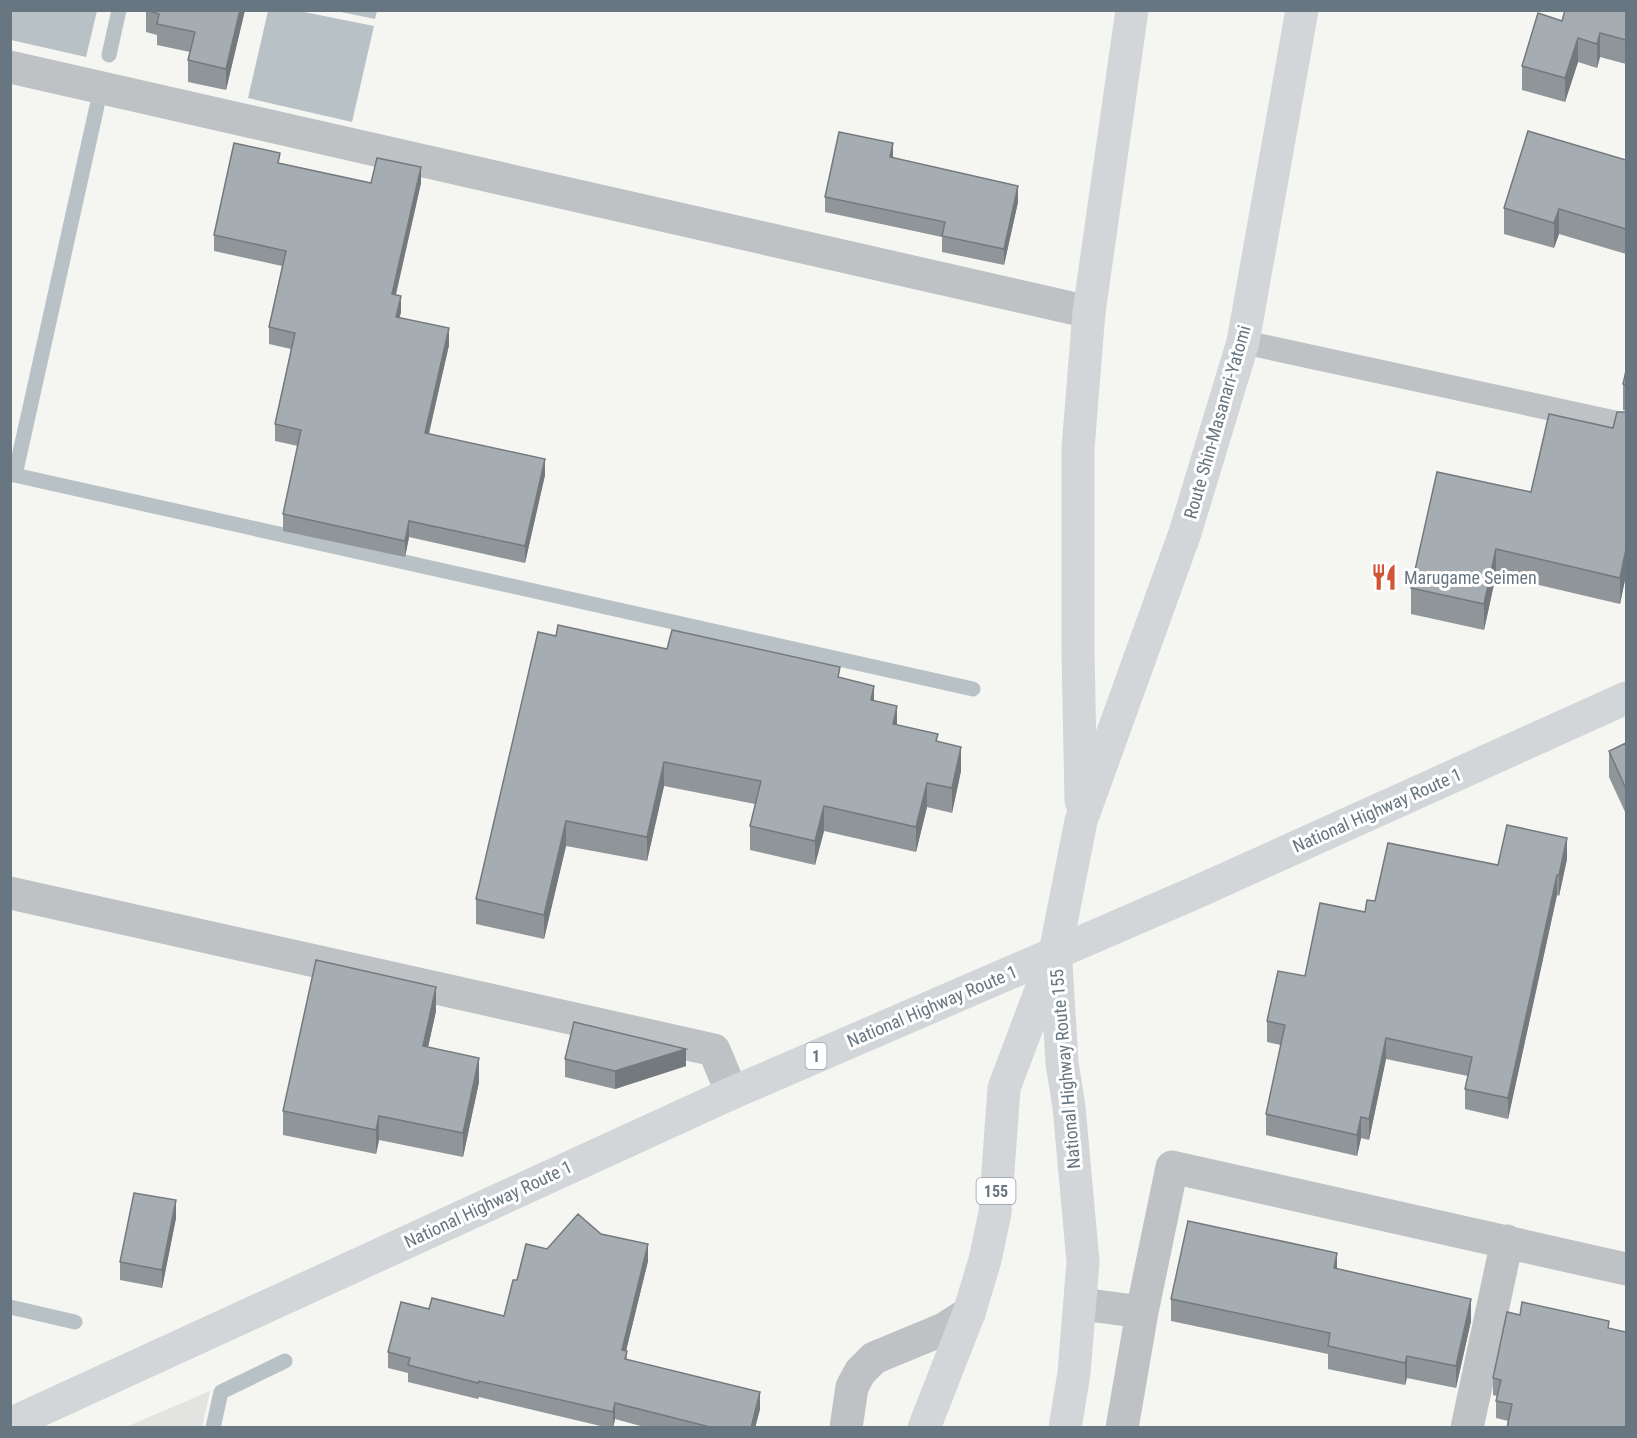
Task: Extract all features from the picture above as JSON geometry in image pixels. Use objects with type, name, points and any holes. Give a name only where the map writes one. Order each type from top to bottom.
[{"type":"main road","name":"Route Shin-Masanari-Yatomi","points":[[1081,820],[1078,448],[1089,312],[1132,10]]},
{"type":"main road","name":"Route Shin-Masanari-Yatomi","points":[[1055,953],[1081,820],[1185,533],[1243,342],[1302,10]]},
{"type":"main road","name":"National Highway Route 1","points":[[10,1424],[732,1093],[1199,891],[1626,698]]},
{"type":"main road","name":"National Highway Route 155","points":[[1055,953],[1062,1063],[1069,1107],[1083,1262],[1074,1373],[1065,1428]]},
{"type":"main road","name":"National Highway Route 155","points":[[924,1428],[969,1313],[985,1260],[995,1213],[1004,1088],[1055,953]]},
{"type":"street","points":[[10,67],[1089,312]]},
{"type":"street","points":[[10,893],[714,1050],[732,1093]]},
{"type":"street","points":[[1122,1428],[1142,1312],[1172,1167],[1626,1269]]},
{"type":"street","points":[[1467,1428],[1507,1241]]},
{"type":"street","points":[[1081,1304],[1142,1312]]},
{"type":"street","points":[[846,1428],[852,1388],[860,1372],[874,1358],[944,1329],[969,1313]]},
{"type":"lane","points":[[1243,342],[1626,425]]},
{"type":"shaded area","points":[[11,10],[97,11],[86,57],[11,40]]},
{"type":"shaded area","points":[[268,11],[299,11],[374,26],[352,122],[248,98]]},
{"type":"shaded area","points":[[336,11],[377,11],[375,19]]},
{"type":"shaded area","points":[[210,1391],[202,1427],[126,1427]]},
{"type":"building","points":[[146,10],[240,10],[226,69],[188,60],[195,32],[157,24],[159,14]]},
{"type":"building","points":[[1565,10],[1626,10],[1626,40],[1600,33],[1597,44],[1578,38],[1565,78],[1522,66],[1538,13],[1562,21]]},
{"type":"building","points":[[1528,131],[1626,160],[1626,229],[1559,209],[1554,223],[1504,208]]},
{"type":"building","points":[[839,132],[893,143],[890,157],[1018,186],[1004,249],[942,236],[945,222],[825,197]]},
{"type":"building","points":[[234,143],[280,153],[278,163],[371,183],[377,158],[421,167],[392,294],[401,296],[396,317],[449,328],[425,433],[545,459],[525,546],[409,521],[405,541],[283,514],[301,430],[275,424],[295,333],[269,327],[286,251],[214,235]]},
{"type":"building","points":[[1617,412],[1626,412],[1626,549],[1620,578],[1496,549],[1484,604],[1411,588],[1437,472],[1531,492],[1549,414],[1613,428]]},
{"type":"building","points":[[558,625],[667,649],[672,630],[840,667],[838,677],[874,686],[871,700],[897,706],[893,724],[938,734],[936,741],[961,747],[952,788],[927,783],[916,827],[824,806],[815,841],[750,826],[761,781],[664,762],[647,837],[566,821],[544,915],[476,899],[538,632],[556,636]]},
{"type":"building","points":[[1626,743],[1626,789],[1609,751]]},
{"type":"building","points":[[1507,825],[1567,838],[1508,1098],[1465,1089],[1472,1057],[1386,1038],[1369,1119],[1361,1117],[1357,1135],[1266,1114],[1285,1025],[1267,1021],[1278,971],[1305,976],[1320,903],[1365,912],[1367,900],[1375,901],[1388,843],[1498,865]]},
{"type":"building","points":[[316,960],[436,987],[423,1046],[479,1058],[463,1133],[379,1116],[376,1130],[283,1111]]},
{"type":"building","points":[[574,1022],[686,1049],[615,1071],[565,1059]]},
{"type":"building","points":[[134,1193],[176,1200],[162,1270],[120,1262]]},
{"type":"building","points":[[578,1214],[601,1234],[648,1244],[622,1350],[627,1351],[625,1359],[760,1392],[751,1428],[714,1428],[615,1403],[613,1412],[479,1381],[478,1383],[408,1365],[410,1358],[388,1352],[401,1302],[429,1309],[432,1298],[504,1316],[513,1280],[517,1280],[526,1244],[547,1249]]},
{"type":"building","points":[[1188,1221],[1337,1253],[1334,1268],[1471,1299],[1456,1366],[1407,1356],[1405,1363],[1328,1346],[1330,1333],[1171,1299]]},
{"type":"building","points":[[1522,1302],[1609,1321],[1608,1328],[1626,1332],[1626,1428],[1507,1428],[1512,1404],[1496,1401],[1501,1380],[1493,1378],[1507,1312],[1520,1315]]},
{"type":"waterway","points":[[109,55],[119,10]]},
{"type":"waterway","points":[[15,475],[97,106]]},
{"type":"waterway","points":[[10,474],[973,689]]},
{"type":"waterway","points":[[10,1307],[75,1322]]},
{"type":"waterway","points":[[213,1428],[221,1392],[285,1361]]},
{"type":"place","name":"Marugame Seimen","points":[[1384,577]]}]
